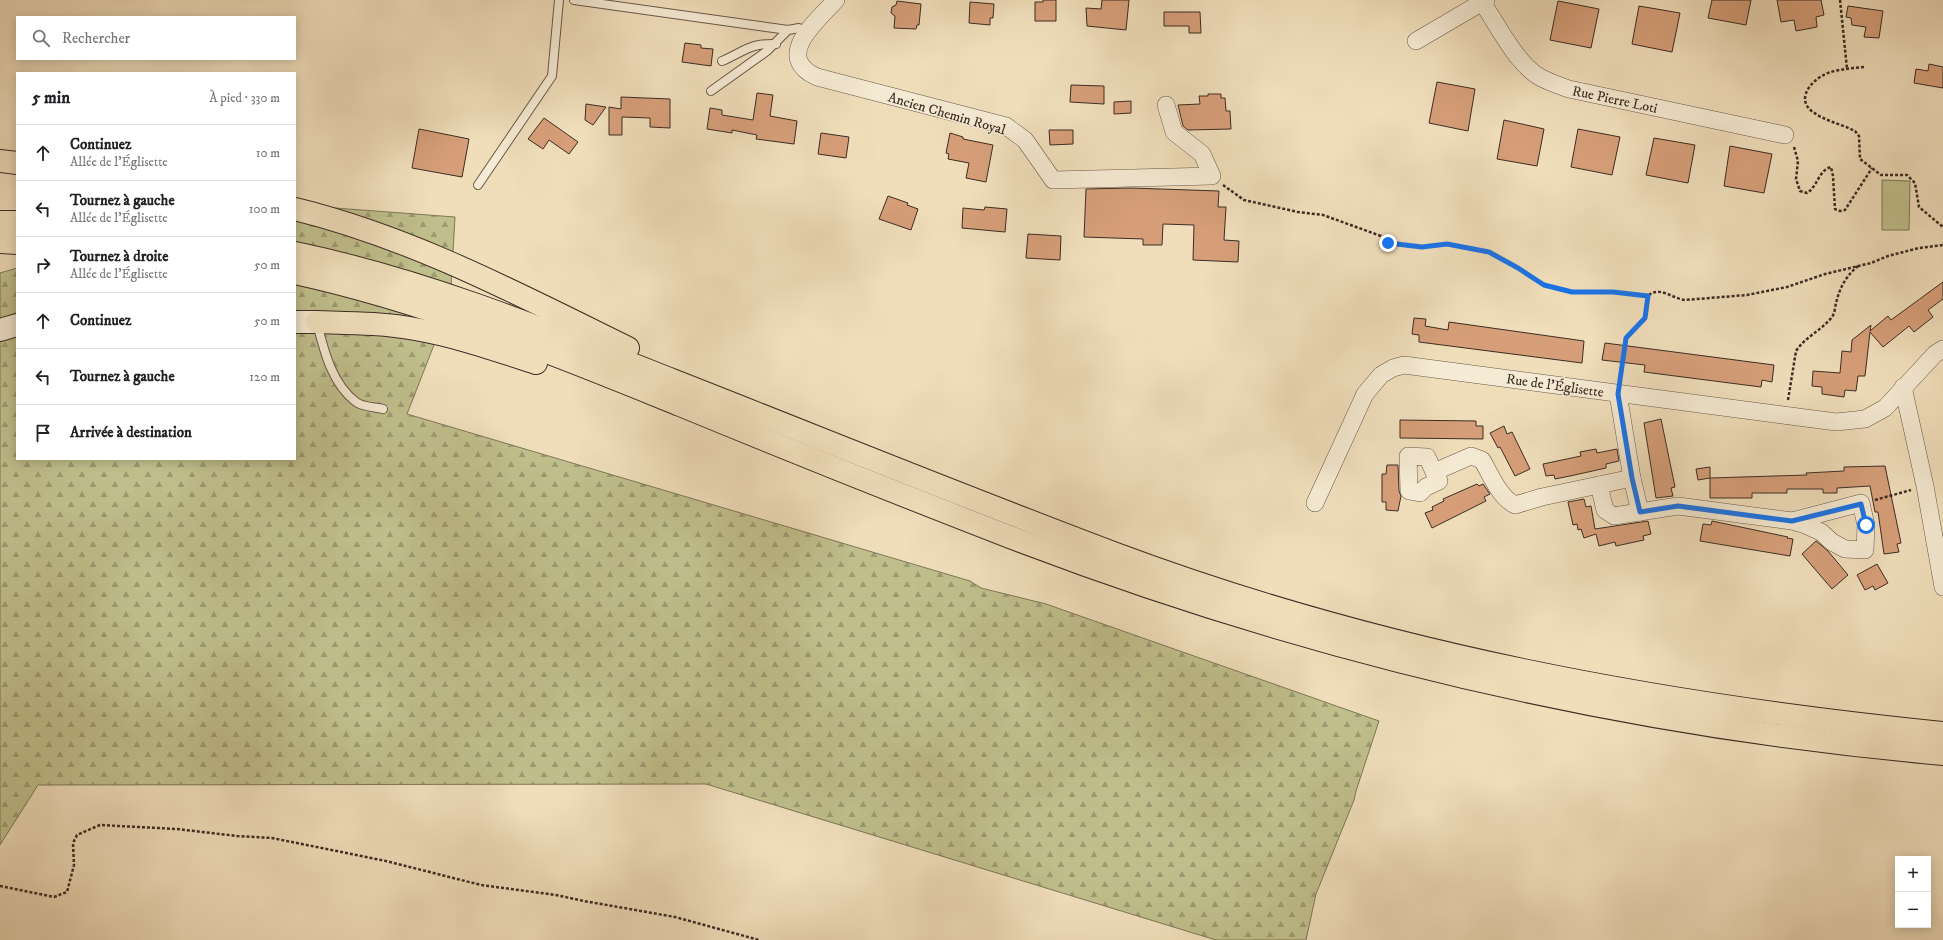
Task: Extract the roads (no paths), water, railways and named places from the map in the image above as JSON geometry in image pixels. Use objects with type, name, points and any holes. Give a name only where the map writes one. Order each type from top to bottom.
[{"type":"highway","points":[[0,161],[16,163]]},
{"type":"highway","points":[[296,209],[393,240],[447,261],[518,294],[774,420]]},
{"type":"highway","points":[[0,222],[16,222]]},
{"type":"highway","points":[[0,242],[16,243]]},
{"type":"highway","points":[[296,253],[368,270],[502,313],[1127,558],[1242,596],[1378,635],[1499,665],[1693,702],[1833,721],[1943,732]]},
{"type":"highway","points":[[296,273],[367,290],[496,333],[598,371],[769,441],[1012,537],[1116,575],[1259,622],[1379,657],[1575,702],[1694,724],[1818,741],[1943,754]]},
{"type":"highway","points":[[316,322],[394,326],[449,336],[486,346],[769,441]]},
{"type":"main road","points":[[296,322],[316,322]]},
{"type":"main road","points":[[0,330],[16,325]]},
{"type":"street","name":"Ancien Chemin Royal","points":[[836,0],[806,32],[799,47],[798,59],[801,66],[808,73],[817,77],[1006,126],[1025,140],[1054,180],[1212,176],[1202,154],[1174,132],[1166,105]]},
{"type":"street","name":"Rue Pierre Loti","points":[[1416,41],[1484,1],[1525,64],[1537,75],[1552,83],[1569,89],[1785,135]]},
{"type":"street","name":"Rue de l'Églisette","points":[[1315,503],[1365,394],[1381,375],[1393,368],[1404,365],[1836,422],[1865,419],[1885,408],[1935,354],[1943,350]]},
{"type":"street","points":[[1903,387],[1924,486],[1936,511],[1943,587]]},
{"type":"street","points":[[1618,394],[1632,478],[1640,512]]},
{"type":"street","points":[[1434,472],[1471,456],[1482,460],[1503,495],[1508,501],[1515,505],[1542,497],[1632,478]]},
{"type":"street","points":[[1599,485],[1605,510],[1614,516],[1678,506],[1792,521],[1821,532],[1832,542],[1845,548],[1865,550],[1866,525],[1861,504],[1792,521]]},
{"type":"lane","points":[[478,185],[552,76],[559,0]]},
{"type":"lane","points":[[574,0],[788,30],[799,28],[806,32]]},
{"type":"lane","points":[[711,91],[776,44],[788,30]]},
{"type":"lane","points":[[722,61],[753,45],[760,43],[776,44]]},
{"type":"lane","points":[[316,322],[324,351],[339,383],[357,403],[383,409]]}]
